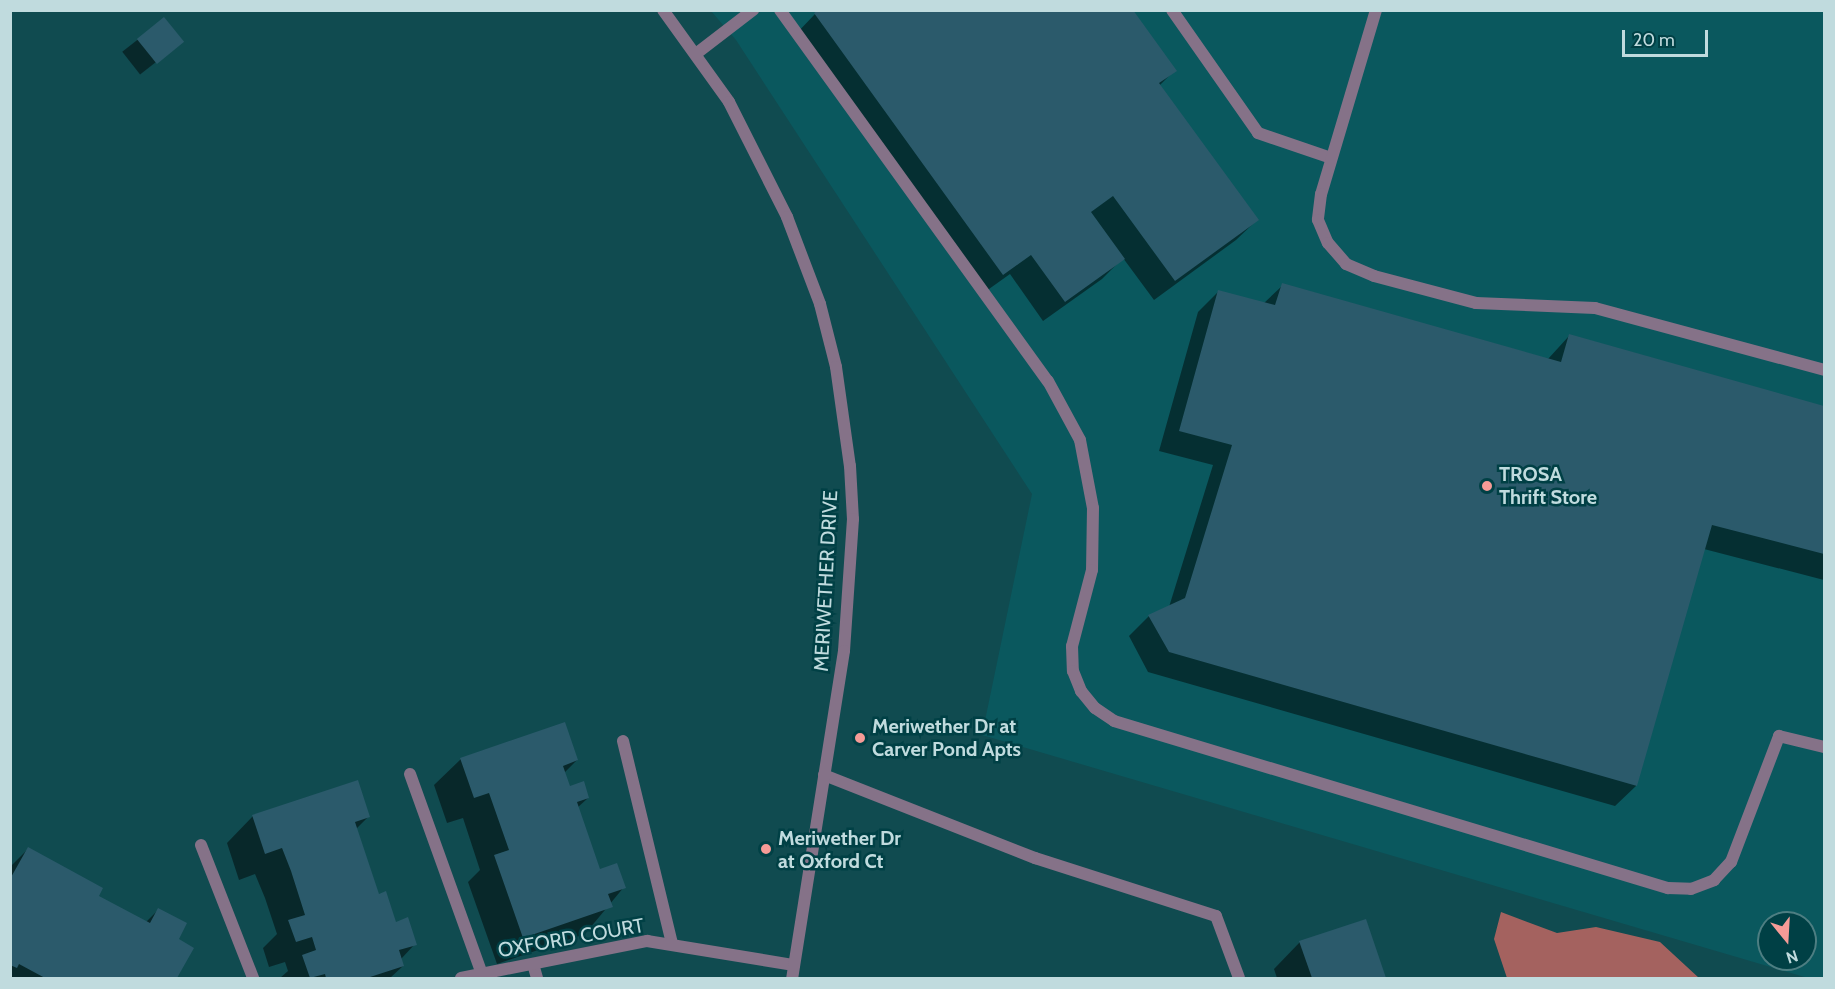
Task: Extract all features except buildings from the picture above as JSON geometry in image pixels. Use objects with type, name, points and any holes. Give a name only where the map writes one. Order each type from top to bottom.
[{"type":"street","name":"MERIWETHER DRIVE","points":[[663,10],[697,53],[761,159],[787,217],[820,304],[836,367],[850,466],[853,519],[844,651],[792,978]]},
{"type":"street","points":[[697,53],[753,10]]},
{"type":"street","points":[[780,10],[1048,381],[1080,440],[1093,508],[1092,560],[1072,646],[1073,671],[1095,708],[1114,721],[1668,888],[1691,889],[1714,880],[1731,862],[1779,736],[1824,747]]},
{"type":"street","points":[[1172,10],[1258,133],[1331,158]]},
{"type":"street","points":[[1376,10],[1321,194],[1318,219],[1328,243],[1346,264],[1374,276],[1476,303],[1595,308],[1824,370]]},
{"type":"street","points":[[623,741],[672,944]]},
{"type":"street","points":[[410,774],[482,974]]},
{"type":"street","points":[[824,775],[1035,858],[1216,915],[1239,978]]},
{"type":"street","points":[[201,845],[253,978]]},
{"type":"street","name":"OXFORD COURT","points":[[461,978],[647,941],[794,965]]},
{"type":"street","points":[[533,964],[537,978]]},
{"type":"shaded area","points":[[711,11],[1824,11],[1824,978],[1808,978],[1784,971],[1817,971],[1817,911],[1757,911],[1757,963],[982,735],[1032,494],[736,40]]},
{"type":"shaded area","points":[[1501,912],[1557,933],[1596,927],[1660,942],[1699,978],[1507,978],[1494,939]]},
{"type":"place","name":"TROSA Thrift Store","points":[[1487,486]]},
{"type":"place","name":"Meriwether Dr at Carver Pond Apts","points":[[860,738]]},
{"type":"place","name":"Meriwether Dr at Oxford Ct","points":[[766,849]]}]
